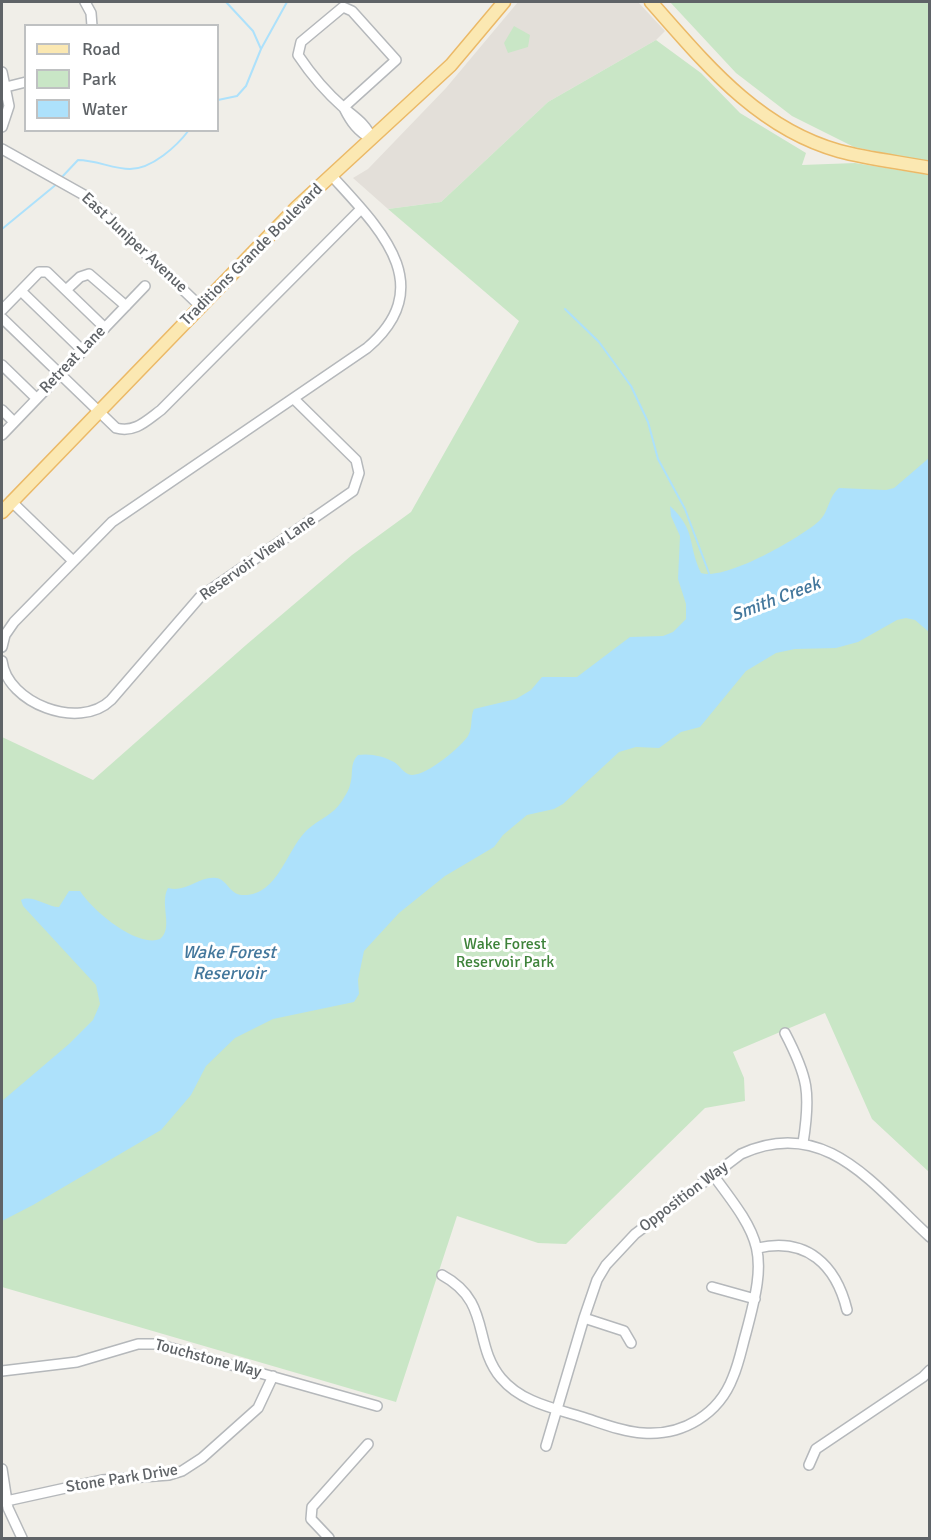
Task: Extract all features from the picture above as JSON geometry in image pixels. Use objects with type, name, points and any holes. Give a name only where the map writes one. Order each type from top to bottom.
[{"type":"main road","name":"Traditions Grande Boulevard","points":[[2,512],[200,306],[331,175],[451,65],[504,2]]},
{"type":"main road","points":[[651,2],[730,89],[766,117],[796,134],[839,151],[930,168]]},
{"type":"street","points":[[85,2],[91,13],[92,24]]},
{"type":"street","points":[[344,108],[396,60],[352,11],[343,7],[301,42],[297,51],[301,60],[344,108],[356,115],[368,129],[372,139]]},
{"type":"street","points":[[2,72],[9,106],[2,127]]},
{"type":"street","points":[[6,87],[24,82]]},
{"type":"street","name":"East Juniper Avenue","points":[[2,149],[75,189],[200,306]]},
{"type":"street","points":[[2,647],[5,635],[14,622],[112,522],[294,399],[376,340],[387,326],[396,307],[399,284],[395,257],[386,239],[331,175]]},
{"type":"street","points":[[2,318],[58,376],[116,428],[126,431],[137,428],[161,410],[361,208]]},
{"type":"street","points":[[2,310],[39,272],[47,272],[105,328]]},
{"type":"street","points":[[66,290],[80,277],[89,274],[126,306]]},
{"type":"street","name":"Retreat Lane","points":[[2,432],[145,286]]},
{"type":"street","points":[[21,291],[83,351]]},
{"type":"street","points":[[2,364],[36,398]]},
{"type":"street","name":"Reservoir View Lane","points":[[2,661],[4,673],[12,686],[45,706],[71,714],[86,714],[99,709],[111,700],[200,597],[353,491],[359,473],[356,460],[294,399]]},
{"type":"street","points":[[2,410],[14,422]]},
{"type":"street","points":[[11,501],[73,561]]},
{"type":"street","points":[[785,1033],[800,1063],[806,1084],[808,1106],[803,1143]]},
{"type":"street","name":"Opposition Way","points":[[546,1446],[597,1280],[618,1250],[741,1154],[761,1144],[803,1143],[826,1149],[849,1162],[930,1238]]},
{"type":"street","points":[[442,1275],[458,1283],[472,1301],[499,1376],[523,1396],[557,1410],[643,1433],[677,1431],[701,1419],[717,1405],[733,1378],[755,1299],[760,1269],[758,1248],[745,1217],[713,1175]]},
{"type":"street","points":[[758,1248],[773,1244],[789,1246],[818,1259],[833,1273],[841,1287],[847,1310]]},
{"type":"street","points":[[712,1287],[755,1299]]},
{"type":"street","points":[[584,1318],[624,1331],[631,1343]]},
{"type":"street","name":"Touchstone Way","points":[[2,1371],[77,1362],[150,1343],[376,1406]]},
{"type":"street","points":[[809,1465],[816,1449],[930,1370]]},
{"type":"street","name":"Stone Park Drive","points":[[4,1501],[116,1478],[169,1475],[182,1471],[202,1458],[258,1408],[273,1376]]},
{"type":"street","points":[[329,1539],[311,1519],[312,1507],[368,1444]]},
{"type":"street","points":[[2,1469],[4,1501],[22,1539]]},
{"type":"shaded area","points":[[518,2],[638,2],[665,31],[656,40],[548,102],[441,202],[388,209],[353,178],[368,169],[446,88]]},
{"type":"green space","points":[[670,2],[929,2],[929,162],[854,147],[792,116],[736,73]]},
{"type":"green space","points":[[514,26],[530,35],[528,47],[508,53],[504,43]]},
{"type":"green space","name":"Wake Forest Reservoir Park","points":[[656,40],[701,73],[740,113],[806,153],[802,165],[855,163],[929,175],[929,1172],[872,1119],[825,1013],[733,1052],[744,1078],[745,1101],[705,1108],[566,1244],[538,1243],[457,1216],[396,1402],[2,1287],[2,737],[93,780],[352,555],[411,512],[519,321],[388,209],[441,202],[548,102]]},
{"type":"water","name":"Wake Forest Reservoir","points":[[929,458],[929,632],[915,620],[906,618],[897,620],[858,642],[836,648],[795,649],[776,653],[746,671],[700,727],[681,732],[659,748],[636,747],[619,752],[563,804],[554,809],[527,815],[503,835],[494,847],[445,876],[399,913],[364,951],[358,980],[359,994],[354,1002],[273,1019],[235,1038],[206,1066],[191,1095],[161,1130],[2,1221],[2,1101],[69,1044],[93,1020],[100,1004],[96,985],[23,906],[21,900],[30,899],[59,907],[69,891],[80,891],[116,926],[140,938],[150,940],[160,939],[166,929],[165,901],[168,888],[187,887],[204,879],[216,878],[238,894],[254,894],[273,881],[307,830],[342,801],[349,789],[355,758],[358,755],[386,758],[396,763],[408,774],[422,773],[440,762],[464,741],[470,733],[474,709],[516,699],[531,690],[542,677],[577,677],[630,637],[663,636],[673,632],[686,619],[686,604],[678,579],[680,536],[671,516],[670,506],[679,515],[688,531],[701,573],[712,574],[727,571],[761,557],[808,529],[822,518],[839,488],[886,490],[894,488]]},
{"type":"waterway","points":[[226,2],[253,31],[261,49]]},
{"type":"waterway","points":[[219,100],[237,96],[246,86],[261,49],[287,2]]},
{"type":"waterway","points":[[61,178],[78,160],[124,169],[147,165],[171,149],[187,132]]},
{"type":"waterway","points":[[2,229],[58,183]]},
{"type":"waterway","points":[[565,309],[599,342],[631,386],[648,422],[658,459],[685,509],[710,576]]},
{"type":"water label","name":"Smith Creek","points":[[776,600]]}]
